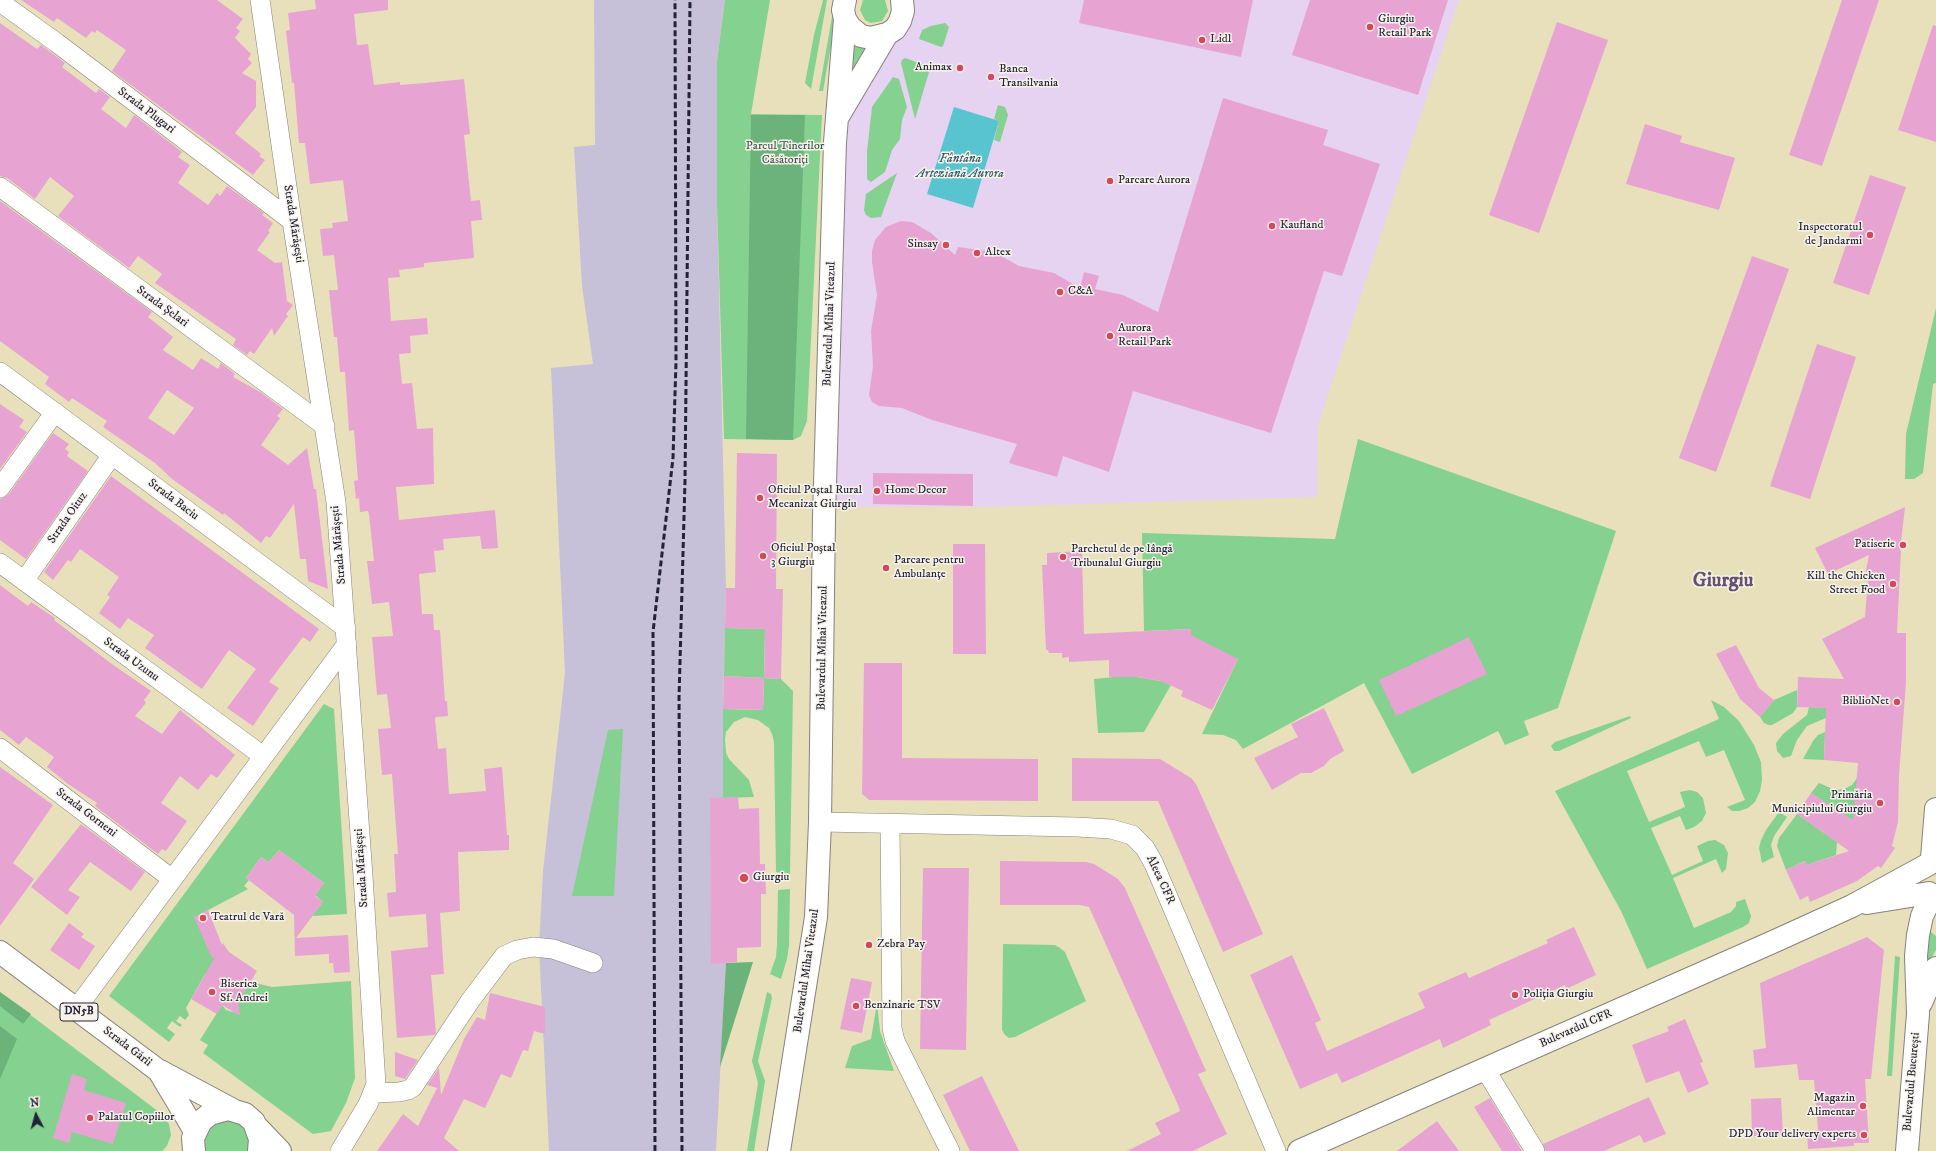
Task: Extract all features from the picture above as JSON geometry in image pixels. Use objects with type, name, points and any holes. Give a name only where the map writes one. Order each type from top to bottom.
[{"type":"main road","name":"Bulevardul Mihai Viteazul","points":[[837,118],[887,34],[895,29],[900,21],[903,11],[902,0]]},
{"type":"main road","name":"Bulevardul Mihai Viteazul","points":[[779,1151],[816,917],[820,822],[824,517],[837,118],[845,9]]},
{"type":"main road","points":[[845,9],[850,28],[861,36],[871,38],[887,34]]},
{"type":"main road","points":[[1932,900],[1927,875],[1932,857],[1936,809]]},
{"type":"main road","name":"Bulevardul CFR","points":[[1299,1151],[1852,906],[1932,857]]},
{"type":"main road","name":"Bulevardul CFR","points":[[1852,906],[1932,900]]},
{"type":"main road","name":"Bulevardul București","points":[[1906,1151],[1918,1014],[1916,956],[1918,935],[1922,916],[1932,900]]},
{"type":"main road","name":"Strada Gării","points":[[0,952],[159,1071],[192,1144]]},
{"type":"main road","name":"Bulevardul București","points":[[1918,1014],[1926,988],[1936,968]]},
{"type":"main road","name":"DN5B","points":[[159,1071],[233,1110],[245,1114],[280,1151]]},
{"type":"main road","name":"DN5B","points":[[192,1144],[201,1121],[210,1114],[222,1110],[233,1110]]},
{"type":"main road","points":[[257,1127],[260,1139],[259,1151]]},
{"type":"street","name":"Strada Plugari","points":[[0,2],[58,43],[292,221]]},
{"type":"street","name":"Strada Mărășești","points":[[257,3],[336,502],[346,636],[376,1072],[374,1093],[356,1128],[340,1151]]},
{"type":"street","name":"Strada Șelari","points":[[0,187],[325,426]]},
{"type":"street","name":"Strada Baciu","points":[[0,372],[112,455],[346,636]]},
{"type":"street","points":[[0,488],[55,412]]},
{"type":"street","name":"Strada Oituz","points":[[24,581],[112,455]]},
{"type":"street","name":"Strada Uzunu","points":[[0,563],[263,756]]},
{"type":"street","points":[[76,1009],[263,756],[346,636]]},
{"type":"street","name":"Strada Gorneni","points":[[0,748],[172,879]]},
{"type":"street","name":"Aleea CFR","points":[[820,822],[1084,827],[1111,829],[1132,835],[1145,848],[1154,864],[1276,1151]]},
{"type":"street","points":[[890,824],[892,1028],[895,1041],[950,1151]]},
{"type":"street","points":[[374,1093],[399,1092],[413,1087],[470,1001],[504,956],[517,950],[533,947],[553,949],[592,962]]},
{"type":"street","points":[[1485,1069],[1536,1151]]},
{"type":"shaded area","points":[[594,0],[725,0],[717,61],[717,204],[726,588],[723,709],[726,963],[716,1151],[549,1151],[539,947],[543,871],[565,673],[551,368],[593,364],[582,286],[574,147],[595,145]]},
{"type":"shaded area","points":[[905,0],[1459,0],[1318,425],[1317,497],[986,507],[825,507],[839,120]]},
{"type":"green space","points":[[725,0],[770,0],[751,114],[822,115],[807,421],[801,436],[793,440],[724,439],[717,204],[717,61]]},
{"type":"green space","points":[[823,0],[827,0],[811,89],[805,83],[814,35]]},
{"type":"green space","points":[[835,0],[839,0],[823,91],[819,91]]},
{"type":"green space","points":[[863,0],[885,0],[888,11],[882,21],[871,23],[865,20],[860,10]]},
{"type":"green space","points":[[945,23],[949,27],[943,46],[941,47],[919,39],[922,30],[931,26]]},
{"type":"green space","points":[[853,43],[871,47],[848,90]]},
{"type":"green space","points":[[905,58],[922,64],[929,72],[915,119],[901,63]]},
{"type":"green space","points":[[893,77],[899,79],[907,107],[902,120],[900,139],[892,150],[885,172],[871,182],[867,179],[867,152],[872,107]]},
{"type":"green space","points":[[998,105],[1005,107],[1008,115],[1000,142],[994,140],[999,121],[994,119]]},
{"type":"green space","name":"Parcul Tinerilor Căsătoriți","points":[[751,115],[805,115],[793,440],[746,439]]},
{"type":"green space","points":[[897,173],[881,217],[871,218],[866,215],[864,210],[866,194]]},
{"type":"green space","points":[[1936,308],[1936,383],[1933,384],[1923,473],[1914,479],[1905,479],[1906,434]]},
{"type":"green space","points":[[1358,439],[1616,531],[1558,708],[1524,721],[1529,735],[1505,745],[1498,731],[1412,774],[1364,683],[1243,749],[1236,740],[1223,735],[1202,734],[1238,659],[1190,646],[1191,629],[1144,631],[1142,533],[1335,539]]},
{"type":"green space","points":[[725,628],[765,629],[764,678],[724,676]]},
{"type":"green space","points":[[1124,676],[1161,681],[1171,685],[1144,732],[1098,733],[1094,679]]},
{"type":"green space","points":[[764,678],[781,679],[793,691],[790,874],[776,872],[774,742],[769,728],[758,720],[745,717],[734,722],[726,732],[725,740],[726,753],[729,759],[749,780],[754,797],[723,798],[723,709],[763,710]]},
{"type":"green space","points":[[1797,690],[1797,707],[1793,713],[1772,725],[1764,723],[1760,717],[1774,700]]},
{"type":"green space","points":[[1711,700],[1724,707],[1739,721],[1754,745],[1761,762],[1762,780],[1760,791],[1755,802],[1748,808],[1739,811],[1732,811],[1727,807],[1745,800],[1724,750],[1706,757],[1699,741],[1627,771],[1649,822],[1685,807],[1680,792],[1690,790],[1697,792],[1703,798],[1706,813],[1702,821],[1694,827],[1686,830],[1680,816],[1651,828],[1672,875],[1703,861],[1697,846],[1708,841],[1715,840],[1724,845],[1728,853],[1726,869],[1722,873],[1716,859],[1673,878],[1694,928],[1731,912],[1736,906],[1736,902],[1745,899],[1751,916],[1749,923],[1743,927],[1647,969],[1621,911],[1555,791],[1719,719]]},
{"type":"green space","points":[[324,704],[334,709],[347,914],[312,916],[323,902],[315,895],[324,883],[279,850],[269,862],[261,857],[246,878],[249,880],[244,886],[248,889],[195,917],[247,981],[272,987],[351,981],[355,1078],[346,1103],[331,1131],[313,1134],[203,1053],[208,1045],[200,1040],[222,1005],[226,1010],[233,1012],[239,1008],[237,1004],[205,974],[186,1008],[189,1015],[185,1020],[180,1016],[176,1021],[182,1025],[180,1027],[172,1021],[167,1028],[175,1034],[169,1042],[109,996]]},
{"type":"green space","points":[[1809,707],[1826,708],[1826,718],[1807,726],[1797,740],[1791,756],[1783,758],[1777,751],[1776,743],[1783,734],[1807,715]]},
{"type":"green space","points":[[1630,716],[1631,718],[1559,751],[1554,751],[1551,746],[1555,742]]},
{"type":"green space","points":[[623,729],[614,896],[572,896],[608,730]]},
{"type":"green space","points":[[1825,732],[1824,760],[1803,759],[1813,741],[1818,735]]},
{"type":"green space","points":[[1857,778],[1860,818],[1852,820],[1811,793],[1819,783],[1835,790],[1844,789],[1852,785]]},
{"type":"green space","points":[[1779,812],[1787,817],[1774,836],[1771,845],[1774,857],[1762,863],[1759,848],[1761,840],[1766,830]]},
{"type":"green space","points":[[1797,814],[1837,842],[1836,855],[1807,865],[1805,861],[1786,870],[1777,846],[1779,838]]},
{"type":"green space","points":[[790,889],[789,946],[781,979],[770,974],[776,957],[778,890]]},
{"type":"green space","points":[[1926,928],[1936,936],[1936,950],[1920,978]]},
{"type":"green space","points":[[1003,944],[1055,945],[1060,948],[1065,952],[1086,1001],[1015,1037],[1009,1038],[1002,1030]]},
{"type":"green space","points":[[1895,956],[1900,957],[1892,1076],[1887,1076]]},
{"type":"green space","points":[[753,962],[720,1067],[726,963]]},
{"type":"green space","points":[[0,992],[163,1115],[169,1124],[171,1135],[167,1146],[162,1151],[0,1151]]},
{"type":"green space","points":[[0,992],[31,1014],[23,1024],[0,1006]]},
{"type":"green space","points":[[767,992],[771,994],[772,998],[758,1061],[765,1081],[754,1151],[747,1151],[758,1083],[752,1061]]},
{"type":"green space","points":[[877,1003],[880,1031],[894,1071],[845,1068],[852,1046],[871,1039]]},
{"type":"green space","points":[[0,1026],[17,1039],[0,1079]]},
{"type":"green space","points":[[226,1120],[238,1123],[247,1131],[249,1136],[249,1151],[205,1151],[204,1138],[210,1128],[214,1124]]},
{"type":"water","name":"Fântâna Arteziană Aurora","points":[[954,107],[999,121],[973,208],[927,194]]},
{"type":"building","points":[[21,0],[217,0],[243,19],[236,28],[240,31],[235,38],[251,54],[248,59],[252,63],[242,73],[256,81],[256,107],[235,133],[261,154],[259,156],[265,160],[253,175],[112,71],[126,50],[97,30],[95,33],[92,31],[86,38],[57,18],[54,22]]},
{"type":"building","points":[[315,0],[388,0],[388,10],[354,14],[357,45],[368,44],[374,85],[400,82],[400,85],[464,79],[470,134],[464,135],[471,201],[480,200],[482,220],[471,221],[474,258],[424,263],[424,267],[399,270],[400,277],[388,278],[391,321],[427,318],[428,334],[410,336],[411,353],[399,354],[402,384],[412,383],[417,429],[433,428],[434,484],[396,487],[399,520],[495,510],[498,548],[482,549],[480,536],[443,539],[444,550],[434,551],[436,572],[419,574],[422,614],[433,614],[434,630],[440,630],[445,701],[447,701],[448,716],[436,717],[435,719],[438,749],[446,748],[449,794],[486,791],[484,769],[502,767],[507,835],[509,835],[509,850],[458,852],[460,911],[440,913],[444,974],[431,975],[436,1033],[434,1035],[397,1038],[391,951],[428,947],[426,914],[389,917],[387,893],[396,892],[394,854],[398,854],[392,774],[382,775],[378,729],[391,728],[387,694],[377,695],[372,637],[393,636],[389,602],[372,604],[367,561],[374,561],[369,514],[368,511],[360,512],[359,498],[356,499],[354,481],[358,480],[354,430],[349,431],[345,372],[340,372],[337,337],[334,337],[329,290],[338,290],[334,255],[323,256],[320,229],[333,228],[332,223],[348,221],[343,180],[310,184],[305,143],[299,143],[294,83],[292,83],[286,31],[290,30],[288,13],[316,9]]},
{"type":"building","name":"Lidl","points":[[1084,0],[1253,0],[1241,57],[1079,23]]},
{"type":"building","name":"Giurgiu Retail Park","points":[[1310,0],[1448,0],[1418,95],[1292,55]]},
{"type":"building","points":[[1842,0],[1879,0],[1822,166],[1789,155]]},
{"type":"building","points":[[1557,22],[1608,40],[1539,233],[1489,215]]},
{"type":"building","points":[[0,23],[37,49],[41,45],[65,63],[62,67],[96,93],[99,89],[110,97],[101,109],[126,128],[134,115],[182,152],[178,157],[190,165],[178,183],[208,205],[217,193],[220,196],[227,186],[264,213],[262,215],[273,223],[268,231],[270,232],[257,250],[275,263],[282,262],[287,301],[293,305],[286,314],[288,316],[274,336],[272,328],[254,354],[250,351],[247,355],[233,345],[236,339],[155,283],[162,274],[138,256],[129,268],[58,216],[74,196],[50,177],[35,199],[7,178],[0,176]]},
{"type":"building","points":[[1933,25],[1936,26],[1936,142],[1898,130]]},
{"type":"building","points":[[1223,98],[1328,130],[1323,145],[1380,164],[1342,276],[1324,271],[1271,433],[1133,391],[1109,472],[1063,456],[1057,477],[1009,463],[1017,444],[932,420],[902,408],[879,406],[872,402],[869,395],[873,366],[871,331],[877,295],[872,262],[872,251],[875,240],[886,227],[901,221],[912,222],[931,233],[955,255],[958,247],[994,252],[1019,266],[1054,273],[1080,288],[1084,272],[1099,276],[1095,289],[1123,295],[1158,312]]},
{"type":"building","points":[[1645,124],[1682,136],[1680,142],[1735,158],[1719,210],[1626,184]]},
{"type":"building","name":"Inspectoratul de Jandarmi","points":[[1870,175],[1906,187],[1869,295],[1833,283]]},
{"type":"building","points":[[0,201],[152,312],[148,317],[173,337],[163,350],[193,370],[201,358],[218,369],[221,363],[235,374],[233,377],[260,392],[283,409],[277,416],[280,418],[261,445],[288,465],[307,448],[314,489],[316,489],[328,589],[308,581],[306,559],[300,559],[294,504],[270,538],[266,536],[261,543],[224,513],[223,515],[172,479],[155,463],[103,427],[107,421],[72,398],[69,402],[45,384],[49,377],[0,341]],"holes":[[[167,390],[194,408],[174,435],[148,418]]]},
{"type":"building","points":[[1752,256],[1789,269],[1716,472],[1679,458]]},
{"type":"building","points":[[1817,344],[1856,357],[1810,499],[1770,486]]},
{"type":"building","points":[[0,404],[24,420],[19,427],[27,432],[0,469]]},
{"type":"building","points":[[53,433],[69,444],[65,449],[69,452],[67,456],[88,471],[26,559],[0,540],[0,499],[9,494]]},
{"type":"building","points":[[737,453],[777,454],[776,589],[783,589],[781,679],[764,678],[765,629],[725,628],[726,588],[735,588]]},
{"type":"building","points":[[873,473],[973,474],[973,506],[873,504]]},
{"type":"building","points":[[111,476],[319,629],[310,642],[303,637],[269,682],[279,688],[253,726],[227,708],[256,669],[229,650],[202,689],[145,648],[154,635],[128,618],[120,629],[99,613],[110,597],[107,595],[119,577],[80,549],[71,562],[68,560],[53,580],[44,572]]},
{"type":"building","points":[[1905,507],[1900,551],[1901,550],[1897,633],[1906,633],[1906,682],[1899,775],[1898,822],[1892,846],[1895,848],[1881,868],[1878,866],[1857,881],[1810,902],[1808,896],[1800,900],[1786,870],[1806,861],[1807,865],[1849,851],[1797,814],[1811,793],[1853,820],[1858,763],[1824,760],[1826,708],[1797,707],[1798,677],[1844,679],[1822,639],[1865,617],[1868,580],[1864,581],[1869,555],[1828,574],[1815,548]]},
{"type":"building","points":[[953,544],[985,544],[986,654],[953,654]]},
{"type":"building","points":[[1082,551],[1084,634],[1191,629],[1191,635],[1238,659],[1212,710],[1181,696],[1183,691],[1161,681],[1137,677],[1109,677],[1109,660],[1069,662],[1069,657],[1062,658],[1062,653],[1049,653],[1048,650],[1046,650],[1042,565],[1047,565],[1047,553]]},
{"type":"building","points":[[0,585],[28,606],[31,602],[55,618],[54,620],[109,662],[151,691],[144,700],[146,703],[135,716],[162,734],[180,710],[235,755],[217,778],[211,774],[198,790],[180,776],[161,803],[187,821],[166,851],[162,849],[158,854],[95,806],[97,803],[68,784],[47,767],[54,757],[26,737],[19,745],[0,730]]},
{"type":"building","points":[[1469,637],[1487,674],[1396,716],[1379,680]]},
{"type":"building","points":[[1736,645],[1759,688],[1774,700],[1760,717],[1740,699],[1716,654]]},
{"type":"building","points":[[864,663],[902,663],[902,758],[1038,759],[1038,801],[869,800],[862,794]]},
{"type":"building","points":[[724,676],[764,678],[763,710],[723,709]]},
{"type":"building","points":[[1324,708],[1344,751],[1330,759],[1324,766],[1311,773],[1301,773],[1272,790],[1254,758],[1298,737],[1291,724]]},
{"type":"building","points":[[1072,758],[1160,759],[1191,778],[1196,784],[1263,934],[1223,952],[1158,801],[1072,801]]},
{"type":"building","points":[[0,767],[53,805],[13,863],[34,879],[0,926]]},
{"type":"building","points":[[738,797],[739,809],[759,808],[760,864],[765,864],[766,894],[761,894],[761,947],[737,948],[737,962],[711,964],[710,798]]},
{"type":"building","points":[[81,824],[145,872],[131,891],[90,862],[68,890],[80,897],[67,915],[31,887]]},
{"type":"building","name":"Teatrul de Vară","points":[[279,850],[324,883],[315,896],[323,902],[296,938],[348,935],[350,972],[334,973],[333,963],[329,963],[329,954],[295,956],[294,915],[246,878],[261,857],[269,862]]},
{"type":"building","points":[[1000,861],[1086,862],[1094,864],[1118,879],[1125,888],[1206,1071],[1198,1074],[1227,1134],[1193,1151],[1127,1151],[1161,1134],[1155,1123],[1180,1111],[1178,1105],[1089,907],[1080,905],[1000,905]]},
{"type":"building","points":[[923,868],[969,868],[966,1050],[920,1049]]},
{"type":"building","points":[[208,910],[222,945],[223,943],[229,952],[257,971],[238,1003],[240,1016],[222,1005],[217,1014],[191,999],[215,957],[212,958],[194,917]]},
{"type":"building","points":[[69,923],[84,934],[81,937],[95,946],[79,970],[50,950]]},
{"type":"building","points":[[1574,927],[1596,975],[1566,989],[1565,985],[1489,1020],[1491,1025],[1443,1048],[1440,1039],[1342,1083],[1337,1073],[1300,1089],[1250,975],[1292,955],[1321,1020],[1315,1023],[1327,1051],[1425,1008],[1418,993],[1466,972],[1469,978],[1548,943],[1546,940]]},
{"type":"building","points":[[1867,937],[1884,950],[1871,1079],[1865,1079],[1869,1143],[1854,1143],[1854,1146],[1808,1149],[1807,1131],[1818,1130],[1814,1080],[1799,1080],[1797,1064],[1755,1068],[1753,1050],[1766,1048],[1760,983]]},
{"type":"building","name":"Benzinarie TSV","points":[[851,978],[872,982],[862,1033],[840,1029]]},
{"type":"building","points":[[490,993],[545,1007],[545,1034],[534,1031],[528,1051],[523,1050],[511,1078],[501,1074],[485,1108],[464,1099],[444,1138],[459,1151],[377,1151],[403,1114],[418,1126],[437,1088],[427,1085],[439,1068],[441,1095],[464,1039],[477,1017],[485,1020]]},
{"type":"building","points":[[1685,1019],[1703,1062],[1700,1063],[1709,1084],[1688,1093],[1679,1071],[1646,1083],[1632,1045],[1669,1031],[1667,1027]]},
{"type":"building","points":[[395,1052],[418,1060],[405,1079],[395,1076]]},
{"type":"building","name":"Palatul Copiilor","points":[[72,1074],[87,1079],[84,1090],[126,1103],[113,1144],[72,1132],[69,1143],[53,1138]]},
{"type":"building","points":[[982,1076],[1019,1151],[970,1151],[943,1095]]},
{"type":"building","points":[[1649,1097],[1666,1134],[1644,1143],[1640,1135],[1604,1151],[1546,1151],[1543,1144]]},
{"type":"building","points":[[1490,1098],[1522,1151],[1502,1151],[1474,1107]]},
{"type":"building","points":[[1781,1098],[1783,1135],[1752,1136],[1751,1099]]},
{"type":"building","points":[[1437,1121],[1459,1151],[1397,1151]]},
{"type":"railway","points":[[655,1151],[653,632],[673,458],[676,362],[675,0]]},
{"type":"railway","points":[[682,1151],[679,698],[685,481],[690,0]]},
{"type":"place","name":"Giurgiu Retail Park","points":[[1370,27]]},
{"type":"place","name":"Lidl","points":[[1202,40]]},
{"type":"place","name":"Animax","points":[[960,68]]},
{"type":"place","name":"Banca Transilvania","points":[[991,77]]},
{"type":"place","name":"Parcare Aurora","points":[[1110,181]]},
{"type":"place","name":"Kaufland","points":[[1272,226]]},
{"type":"place","name":"Inspectoratul de Jandarmi","points":[[1870,235]]},
{"type":"place","name":"Sinsay","points":[[946,245]]},
{"type":"place","name":"Altex","points":[[977,253]]},
{"type":"place","name":"C&A","points":[[1060,292]]},
{"type":"place","name":"Aurora Retail Park","points":[[1110,336]]},
{"type":"place","name":"Home Decor","points":[[877,491]]},
{"type":"place","name":"Oficiul Poștal Rural Mecanizat Giurgiu","points":[[760,498]]},
{"type":"place","name":"Patiserie","points":[[1903,545]]},
{"type":"place","name":"Oficiul Poștal 3 Giurgiu","points":[[763,556]]},
{"type":"place","name":"Parchetul de pe lângă Tribunalul Giurgiu","points":[[1063,557]]},
{"type":"place","name":"Parcare pentru Ambulanțe","points":[[886,568]]},
{"type":"place","name":"Kill the Chicken Street Food","points":[[1893,584]]},
{"type":"place","name":"BiblioNet","points":[[1897,702]]},
{"type":"place","name":"Primăria Municipiului Giurgiu","points":[[1880,803]]},
{"type":"place","name":"Giurgiu","points":[[744,878]]},
{"type":"place","name":"Teatrul de Vară","points":[[203,918]]},
{"type":"place","name":"Zebra Pay","points":[[869,945]]},
{"type":"place","name":"Biserica Sf. Andrei","points":[[212,992]]},
{"type":"place","name":"Poliția Giurgiu","points":[[1515,995]]},
{"type":"place","name":"Benzinarie TSV","points":[[856,1006]]},
{"type":"place","name":"Magazin Alimentar","points":[[1863,1106]]},
{"type":"place","name":"Palatul Copiilor","points":[[90,1118]]},
{"type":"place","name":"DPD Your delivery experts","points":[[1864,1135]]},
{"type":"district","name":"Giurgiu","points":[[1723,582]]}]
